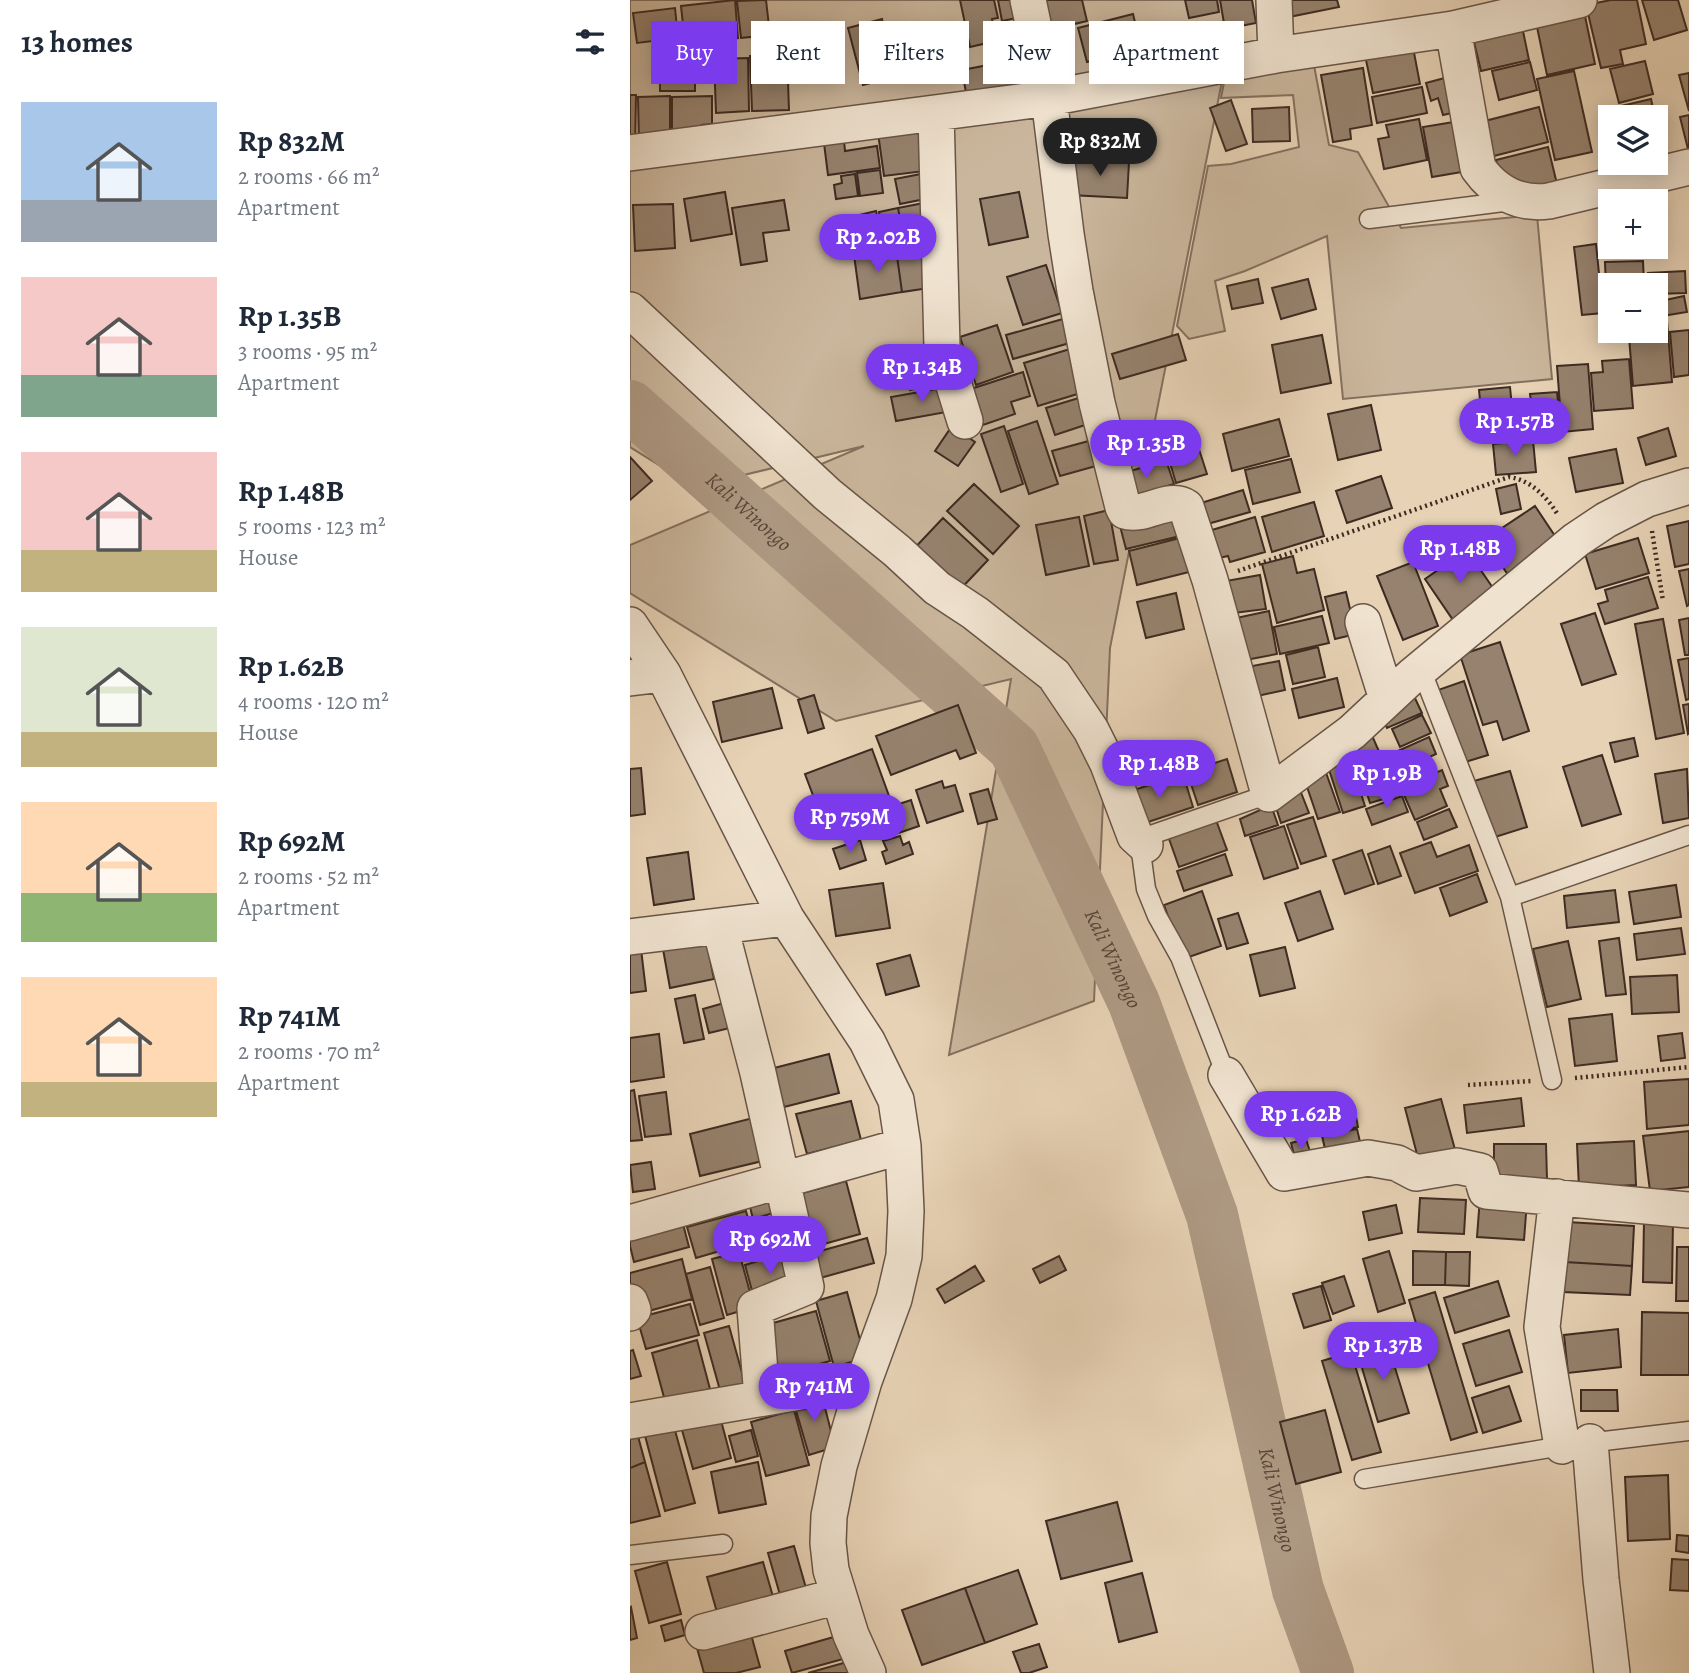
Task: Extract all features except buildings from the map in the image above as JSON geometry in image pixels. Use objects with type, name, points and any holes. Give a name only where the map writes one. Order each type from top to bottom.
[{"type":"street","points":[[1028,0],[1049,98],[1075,291],[1097,403],[1123,507],[1125,511],[1133,513],[1176,503],[1183,504],[1210,580],[1269,794],[1352,732],[1421,668],[1576,540],[1606,520],[1647,499],[1689,486]]},
{"type":"street","points":[[1274,0],[1276,55]]},
{"type":"street","points":[[630,153],[1049,98],[1276,55],[1453,29],[1579,0]]},
{"type":"street","points":[[1453,29],[1478,168],[1486,180],[1499,191],[1522,200],[1559,200],[1689,167]]},
{"type":"street","points":[[936,113],[942,347],[965,421]]},
{"type":"street","points":[[630,310],[827,494],[897,551],[937,588],[975,613],[1054,675],[1091,730],[1108,764],[1135,836],[1145,845]]},
{"type":"street","points":[[1363,622],[1387,699]]},
{"type":"street","points":[[630,625],[647,676],[786,918],[867,1041],[896,1100],[903,1146],[906,1211],[904,1256],[894,1299],[864,1381],[839,1466],[829,1516],[831,1570],[838,1596],[868,1673]]},
{"type":"street","points":[[630,937],[786,918]]},
{"type":"street","points":[[720,926],[758,1073],[806,1287],[755,1308],[762,1398]]},
{"type":"street","points":[[1226,1075],[1284,1173],[1368,1158],[1397,1163],[1416,1173],[1457,1166],[1480,1171],[1486,1191],[1689,1210]]},
{"type":"street","points":[[630,1223],[903,1146]]},
{"type":"street","points":[[1557,1197],[1542,1327],[1576,1444],[1601,1579],[1612,1673]]},
{"type":"street","points":[[630,1301],[633,1310],[630,1314]]},
{"type":"street","points":[[630,1421],[864,1381]]},
{"type":"street","points":[[703,1632],[838,1596]]},
{"type":"lane","points":[[1369,219],[1522,200]]},
{"type":"lane","points":[[1421,668],[1510,897],[1552,1080]]},
{"type":"lane","points":[[1226,1075],[1180,957],[1157,916],[1146,889],[1141,852],[1150,835],[1269,794]]},
{"type":"lane","points":[[1510,897],[1689,835]]},
{"type":"lane","points":[[1364,1479],[1576,1444],[1689,1431]]},
{"type":"lane","points":[[630,1555],[723,1544]]},
{"type":"path","points":[[1210,580],[1509,477],[1522,480],[1553,506],[1576,540]]},
{"type":"path","points":[[1647,499],[1663,601]]},
{"type":"path","points":[[1468,1084],[1552,1080],[1689,1067]]},
{"type":"shaded area","points":[[630,0],[1238,0],[1234,21],[1089,21],[1089,84],[1221,84],[1110,648],[1094,1001],[949,1055],[1011,679],[836,721],[630,593],[630,545],[864,446],[694,487],[630,447]]},
{"type":"shaded area","points":[[1313,60],[1329,145],[1358,152],[1401,228],[1537,215],[1552,379],[1343,399],[1327,236],[1215,281],[1225,331],[1189,339],[1177,326],[1208,166],[1231,164],[1299,147],[1293,95],[1221,98],[1224,84],[1244,84],[1244,73]]},
{"type":"waterway","name":"Kali Winongo","points":[[630,406],[1014,748],[1134,1003],[1212,1215],[1298,1590],[1328,1673]]}]
